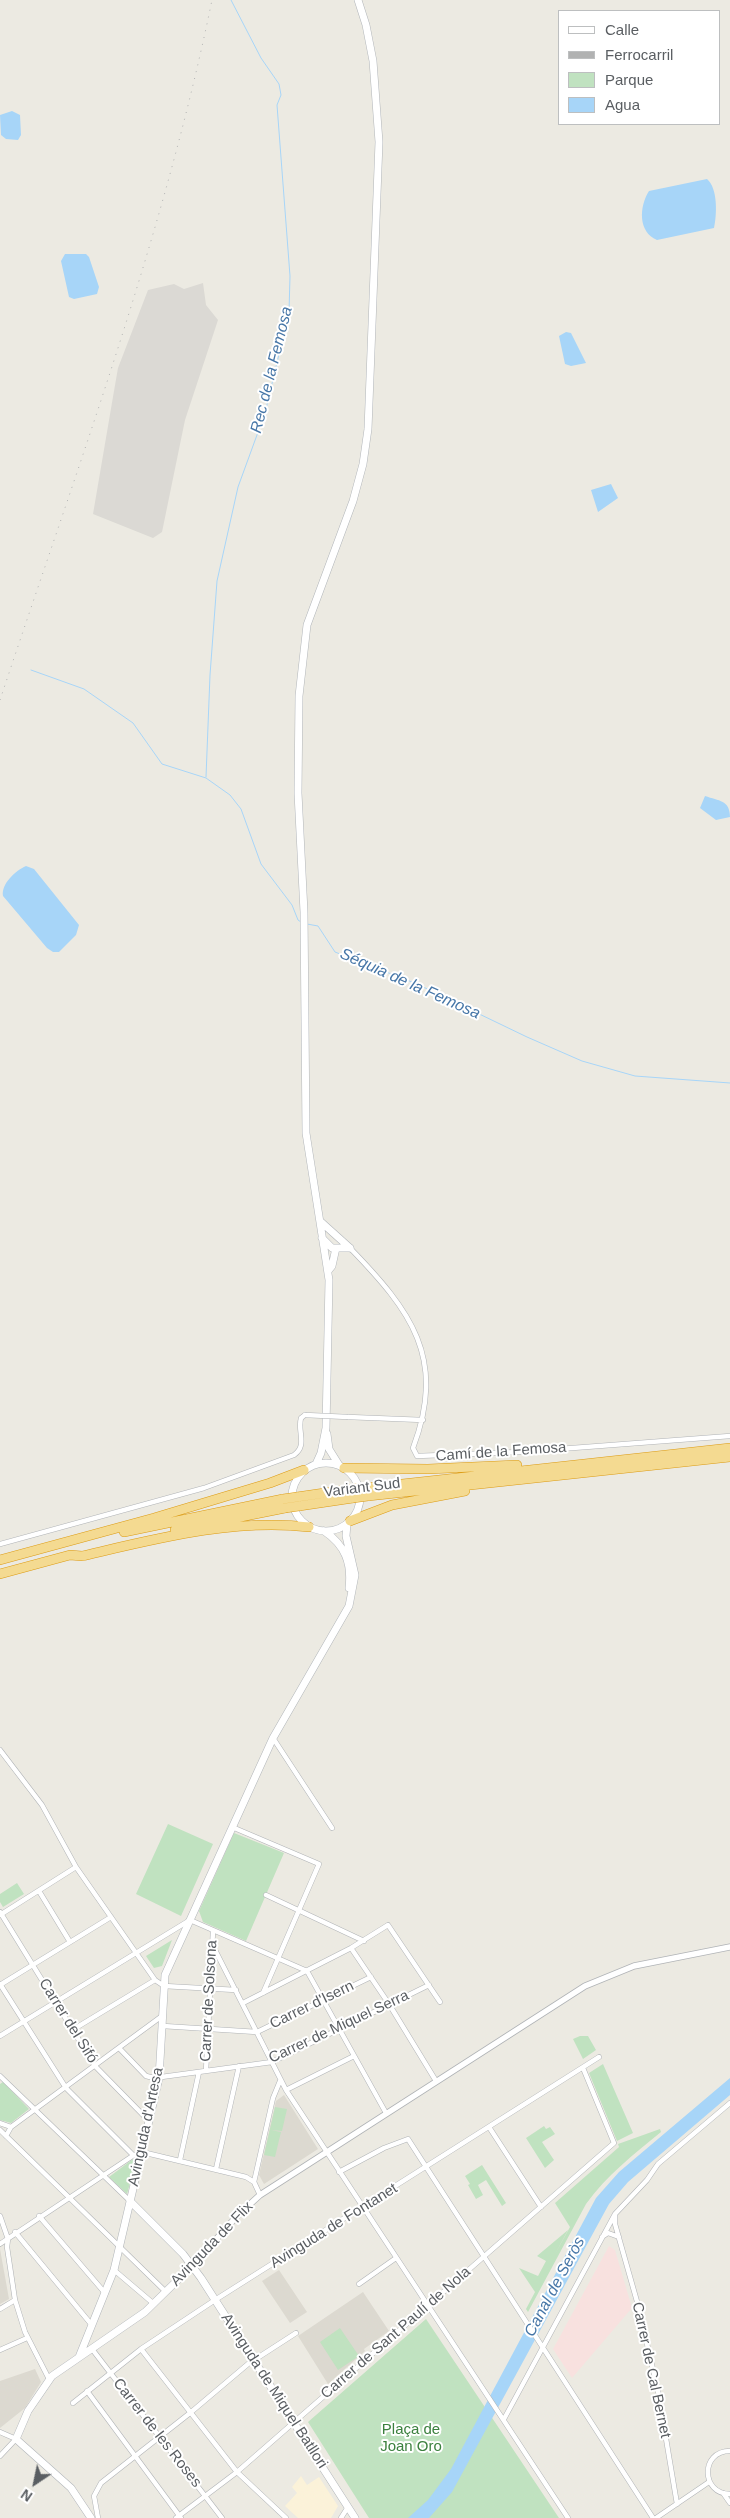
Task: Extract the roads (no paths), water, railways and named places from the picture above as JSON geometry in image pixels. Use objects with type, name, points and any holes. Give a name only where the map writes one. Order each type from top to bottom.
[{"type":"highway","name":"Variant Sud","points":[[70,1555],[298,1501],[730,1448]]},
{"type":"highway","points":[[342,1467],[460,1468],[648,1453],[656,1456]]},
{"type":"highway","points":[[349,1522],[379,1508],[416,1499],[502,1485],[606,1474],[611,1470],[730,1457]]},
{"type":"highway","points":[[0,1562],[270,1484],[304,1470]]},
{"type":"highway","name":"Variant Sud","points":[[367,1492],[611,1470]]},
{"type":"highway","name":"Variant Sud","points":[[0,1562],[165,1523],[284,1504]]},
{"type":"highway","points":[[0,1574],[70,1555],[82,1556],[150,1540],[210,1530],[278,1525],[309,1527]]},
{"type":"main road","points":[[346,1609],[352,1598],[354,1565],[346,1536],[349,1522],[359,1505],[360,1491],[354,1478],[342,1467],[329,1449],[326,1428],[328,1271],[306,1133],[304,917],[298,793],[301,664],[307,626],[353,501],[363,464],[371,391],[374,237],[379,142],[373,61],[358,0]]},
{"type":"main road","points":[[319,1221],[350,1248]]},
{"type":"main road","points":[[323,1242],[336,1236]]},
{"type":"main road","points":[[323,1242],[336,1248],[350,1248]]},
{"type":"main road","points":[[328,1271],[332,1266],[336,1248]]},
{"type":"main road","points":[[316,1464],[321,1453],[326,1428]]},
{"type":"main road","points":[[342,1467],[325,1462],[304,1470],[294,1482],[291,1498],[298,1517],[309,1527],[324,1531],[339,1529],[349,1522]]},
{"type":"main road","points":[[324,1531],[338,1542],[345,1552],[350,1561],[354,1582]]},
{"type":"main road","points":[[345,1552],[350,1578],[346,1609]]},
{"type":"main road","name":"Avinguda d'Artesa","points":[[79,2357],[114,2270],[118,2246],[130,2201],[138,2155],[149,2121],[159,2078],[164,1986],[168,1968],[274,1735],[346,1609]]},
{"type":"main road","name":"Avinguda de Miquel Batllori","points":[[130,2201],[183,2254],[192,2266],[355,2518]]},
{"type":"main road","name":"Avinguda de Flix","points":[[16,2439],[32,2404],[49,2379],[154,2304],[192,2266]]},
{"type":"main road","points":[[22,2427],[22,2435],[27,2448]]},
{"type":"main road","points":[[16,2439],[70,2488],[91,2518]]},
{"type":"street","name":"Camí de la Femosa","points":[[350,1248],[389,1292],[411,1321],[419,1342],[426,1373],[427,1400],[423,1420],[413,1448],[414,1452],[420,1456],[520,1452],[730,1436]]},
{"type":"street","points":[[0,1544],[181,1495],[294,1455],[300,1451],[302,1442],[299,1423],[305,1415],[423,1420]]},
{"type":"street","points":[[274,1735],[332,1828]]},
{"type":"street","points":[[0,1750],[42,1805],[76,1868],[155,1980],[164,1986],[236,1990]]},
{"type":"street","points":[[232,1827],[319,1864],[263,1994]]},
{"type":"street","points":[[0,1913],[76,1868]]},
{"type":"street","points":[[39,1891],[70,1942]]},
{"type":"street","points":[[266,1895],[364,1940]]},
{"type":"street","name":"Carrer del Sifó","points":[[0,1913],[74,2029],[95,2066],[149,2121]]},
{"type":"street","points":[[110,1917],[0,1984],[66,2088],[138,2155],[180,2160],[246,2177],[254,2182],[260,2195]]},
{"type":"street","points":[[0,2036],[190,1920],[307,1971],[386,2113]]},
{"type":"street","points":[[243,2003],[351,1948],[388,1925],[440,2002]]},
{"type":"street","name":"Carrer de Solsona","points":[[206,2071],[213,1931]]},
{"type":"street","points":[[171,1932],[182,1938]]},
{"type":"street","points":[[212,1946],[243,2003],[280,2081],[568,2518]]},
{"type":"street","name":"Avinguda de Flix","points":[[192,2266],[238,2214],[260,2195],[436,2080],[585,1986],[613,1973],[651,1961],[730,1947]]},
{"type":"street","points":[[351,1948],[389,2004],[436,2080]]},
{"type":"street","name":"Carrer d'Isern","points":[[163,2026],[257,2032],[370,1976]]},
{"type":"street","points":[[74,2029],[155,1980]]},
{"type":"street","name":"Carrer de Miquel Serra","points":[[159,2078],[272,2062],[429,1984]]},
{"type":"street","points":[[6,2136],[11,2127],[163,2015]]},
{"type":"street","points":[[119,2048],[146,2076],[159,2078]]},
{"type":"street","points":[[286,2090],[354,2056]]},
{"type":"street","name":"Avinguda de Fontanet","points":[[73,2402],[141,2350],[215,2300],[363,2209],[599,2057]]},
{"type":"street","points":[[216,2169],[239,2066]]},
{"type":"street","name":"Carrer de Sant Paulí de Nola","points":[[179,2517],[237,2472],[614,2143],[582,2068]]},
{"type":"street","points":[[180,2160],[199,2072]]},
{"type":"street","points":[[0,2076],[130,2201]]},
{"type":"street","points":[[254,2182],[273,2098],[280,2081]]},
{"type":"street","points":[[504,2419],[615,2214],[647,2180],[658,2164],[730,2103]]},
{"type":"street","points":[[0,2123],[11,2127]]},
{"type":"street","points":[[489,2127],[542,2207]]},
{"type":"street","points":[[0,2130],[166,2292]]},
{"type":"street","points":[[339,2172],[384,2148],[408,2139],[654,2518],[709,2482]]},
{"type":"street","points":[[0,2244],[39,2216],[138,2155]]},
{"type":"street","name":"Carrer de Cal Bernet","points":[[615,2214],[619,2237],[638,2305],[658,2391],[677,2504]]},
{"type":"street","points":[[0,2216],[8,2239],[7,2247],[15,2300],[27,2338],[49,2379]]},
{"type":"street","points":[[39,2216],[105,2293]]},
{"type":"street","points":[[15,2232],[91,2324]]},
{"type":"street","points":[[601,2238],[608,2233],[619,2237]]},
{"type":"street","points":[[358,2284],[396,2258]]},
{"type":"street","points":[[114,2270],[154,2304]]},
{"type":"street","points":[[0,2309],[15,2300]]},
{"type":"street","points":[[98,2518],[94,2496],[101,2483],[190,2414],[254,2360],[296,2333]]},
{"type":"street","points":[[0,2350],[27,2338]]},
{"type":"street","name":"Carrer de les Roses","points":[[92,2349],[222,2518]]},
{"type":"street","points":[[141,2350],[237,2472],[286,2518]]},
{"type":"street","points":[[87,2391],[179,2517]]},
{"type":"street","points":[[0,2432],[16,2439],[0,2456]]},
{"type":"street","points":[[730,2451],[718,2454],[712,2458],[707,2470],[709,2482],[730,2503]]},
{"type":"street","points":[[722,2493],[730,2494]]},
{"type":"street","points":[[341,2518],[348,2507]]},
{"type":"water","points":[[12,111],[20,115],[21,135],[18,140],[6,139],[1,135],[0,115]]},
{"type":"water","points":[[707,179],[711,183],[715,195],[716,216],[714,228],[657,240],[646,231],[643,225],[642,211],[649,191]]},
{"type":"water","points":[[65,254],[86,254],[89,257],[99,287],[97,294],[74,299],[69,297],[61,261]]},
{"type":"water","points":[[566,332],[571,333],[586,363],[571,366],[565,364],[559,336]]},
{"type":"water","points":[[611,484],[618,498],[598,512],[591,490]]},
{"type":"water","points":[[705,796],[726,804],[730,811],[730,817],[716,820],[700,808]]},
{"type":"water","points":[[26,866],[34,869],[79,925],[76,935],[59,952],[53,952],[47,948],[3,896],[6,883],[17,871]]},
{"type":"water","name":"Canal de Seròs","points":[[730,2078],[730,2095],[628,2182],[609,2204],[452,2492],[429,2518],[408,2518],[428,2500],[451,2469],[596,2198],[619,2172]]},
{"type":"waterway","name":"Rec de la Femosa","points":[[206,777],[210,675],[217,581],[238,487],[265,413],[289,312],[290,276],[277,105],[281,95],[279,84],[261,58],[231,0]]},
{"type":"waterway","name":"Séquia de la Femosa","points":[[31,670],[84,689],[133,723],[162,764],[206,778],[230,795],[241,809],[261,864],[292,905],[298,920],[301,922]]},
{"type":"waterway","name":"Séquia de la Femosa","points":[[307,924],[318,926],[335,952],[417,984],[527,1037],[582,1061],[635,1076],[730,1083]]},
{"type":"railway","points":[[0,700],[88,440],[144,265],[192,89],[212,0]]},
{"type":"park label","name":"Plaça de Joan Oro","points":[[411,2438]]}]
